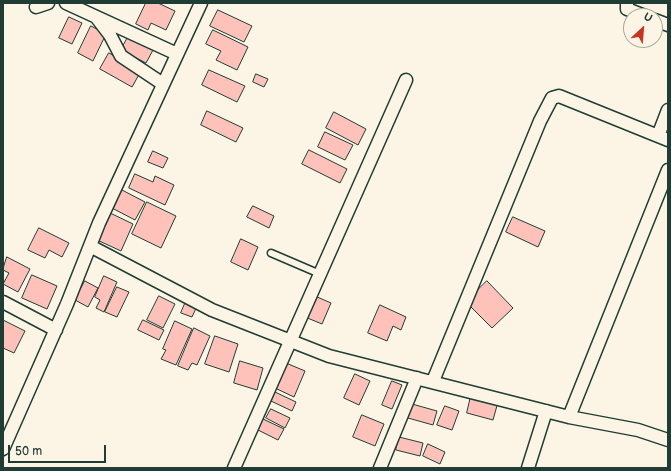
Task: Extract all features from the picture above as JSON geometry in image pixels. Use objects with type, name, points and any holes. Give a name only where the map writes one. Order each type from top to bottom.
[{"type":"street","points":[[36,7],[48,3]]},
{"type":"street","points":[[66,3],[177,54]]},
{"type":"street","points":[[3,449],[56,330],[90,246],[201,3]]},
{"type":"street","points":[[96,18],[110,35],[121,56],[163,84]]},
{"type":"street","points":[[234,468],[406,80]]},
{"type":"street","points":[[433,381],[540,121],[552,98],[558,96],[663,138],[668,110]]},
{"type":"street","points":[[569,417],[668,170]]},
{"type":"street","points":[[90,246],[212,310],[290,342],[329,356],[433,381],[569,417],[638,430],[668,440]]},
{"type":"street","points":[[3,302],[56,330]]},
{"type":"street","points":[[380,468],[417,378]]},
{"type":"street","points":[[528,468],[546,411]]},
{"type":"lane","points":[[271,253],[320,274]]},
{"type":"building","points":[[146,3],[158,3],[175,11],[166,30],[151,23],[148,30],[136,24]]},
{"type":"building","points":[[218,10],[252,26],[244,42],[210,26]]},
{"type":"building","points":[[69,17],[82,23],[72,44],[59,38]]},
{"type":"building","points":[[91,26],[106,34],[93,61],[78,53]]},
{"type":"building","points":[[213,30],[248,47],[237,70],[216,60],[221,51],[206,44]]},
{"type":"building","points":[[128,37],[153,50],[146,63],[121,50]]},
{"type":"building","points":[[109,53],[141,71],[132,87],[100,69]]},
{"type":"building","points":[[209,70],[245,86],[237,102],[202,85]]},
{"type":"building","points":[[256,74],[268,79],[264,87],[253,82]]},
{"type":"building","points":[[207,111],[243,128],[236,142],[201,125]]},
{"type":"building","points":[[334,112],[366,129],[358,145],[326,128]]},
{"type":"building","points":[[325,132],[353,145],[345,160],[318,147]]},
{"type":"building","points":[[309,150],[347,169],[340,183],[302,164]]},
{"type":"building","points":[[153,151],[168,158],[163,168],[148,162]]},
{"type":"building","points":[[135,174],[153,182],[155,176],[174,185],[165,205],[129,188]]},
{"type":"building","points":[[122,190],[145,202],[135,220],[112,208]]},
{"type":"building","points":[[147,202],[176,216],[161,248],[132,234]]},
{"type":"building","points":[[253,206],[274,216],[269,228],[247,217]]},
{"type":"building","points":[[108,212],[133,224],[121,251],[95,239]]},
{"type":"building","points":[[513,217],[545,231],[538,247],[506,232]]},
{"type":"building","points":[[39,228],[69,243],[62,257],[49,250],[45,258],[28,250]]},
{"type":"building","points":[[241,239],[258,247],[248,270],[231,262]]},
{"type":"building","points":[[7,257],[30,269],[18,292],[3,284],[9,273],[3,270]]},
{"type":"building","points":[[32,275],[57,286],[47,309],[22,298]]},
{"type":"building","points":[[104,276],[117,282],[104,312],[96,308],[100,300],[95,297]]},
{"type":"building","points":[[85,281],[98,288],[88,307],[75,300]]},
{"type":"building","points":[[487,281],[513,308],[492,328],[466,302]]},
{"type":"building","points":[[117,287],[129,292],[117,317],[105,312]]},
{"type":"building","points":[[159,296],[175,304],[163,328],[147,320]]},
{"type":"building","points":[[315,296],[331,303],[322,324],[305,317]]},
{"type":"building","points":[[187,299],[198,304],[192,317],[181,313]]},
{"type":"building","points":[[380,305],[406,317],[401,330],[393,326],[387,341],[368,333]]},
{"type":"building","points":[[3,320],[25,331],[14,353],[3,348]]},
{"type":"building","points":[[143,320],[164,330],[159,340],[138,330]]},
{"type":"building","points":[[175,321],[192,329],[176,365],[161,359],[166,350],[163,349]]},
{"type":"building","points":[[194,328],[210,336],[197,365],[192,363],[188,370],[178,366]]},
{"type":"building","points":[[215,336],[238,344],[229,372],[205,364]]},
{"type":"building","points":[[240,361],[263,368],[257,390],[234,383]]},
{"type":"building","points":[[286,363],[305,371],[294,397],[275,388]]},
{"type":"building","points":[[355,374],[370,381],[359,405],[344,398]]},
{"type":"building","points":[[392,381],[402,385],[392,409],[382,405]]},
{"type":"building","points":[[275,392],[296,402],[292,411],[271,401]]},
{"type":"building","points":[[471,396],[498,402],[493,420],[467,413]]},
{"type":"building","points":[[412,404],[437,411],[433,425],[408,418]]},
{"type":"building","points":[[445,406],[459,411],[452,430],[437,425]]},
{"type":"building","points":[[271,409],[290,418],[285,428],[266,418]]},
{"type":"building","points":[[362,415],[384,424],[375,446],[353,437]]},
{"type":"building","points":[[263,419],[284,429],[278,440],[258,430]]},
{"type":"building","points":[[399,437],[423,443],[420,456],[396,450]]},
{"type":"building","points":[[428,444],[445,452],[440,464],[423,456]]}]
